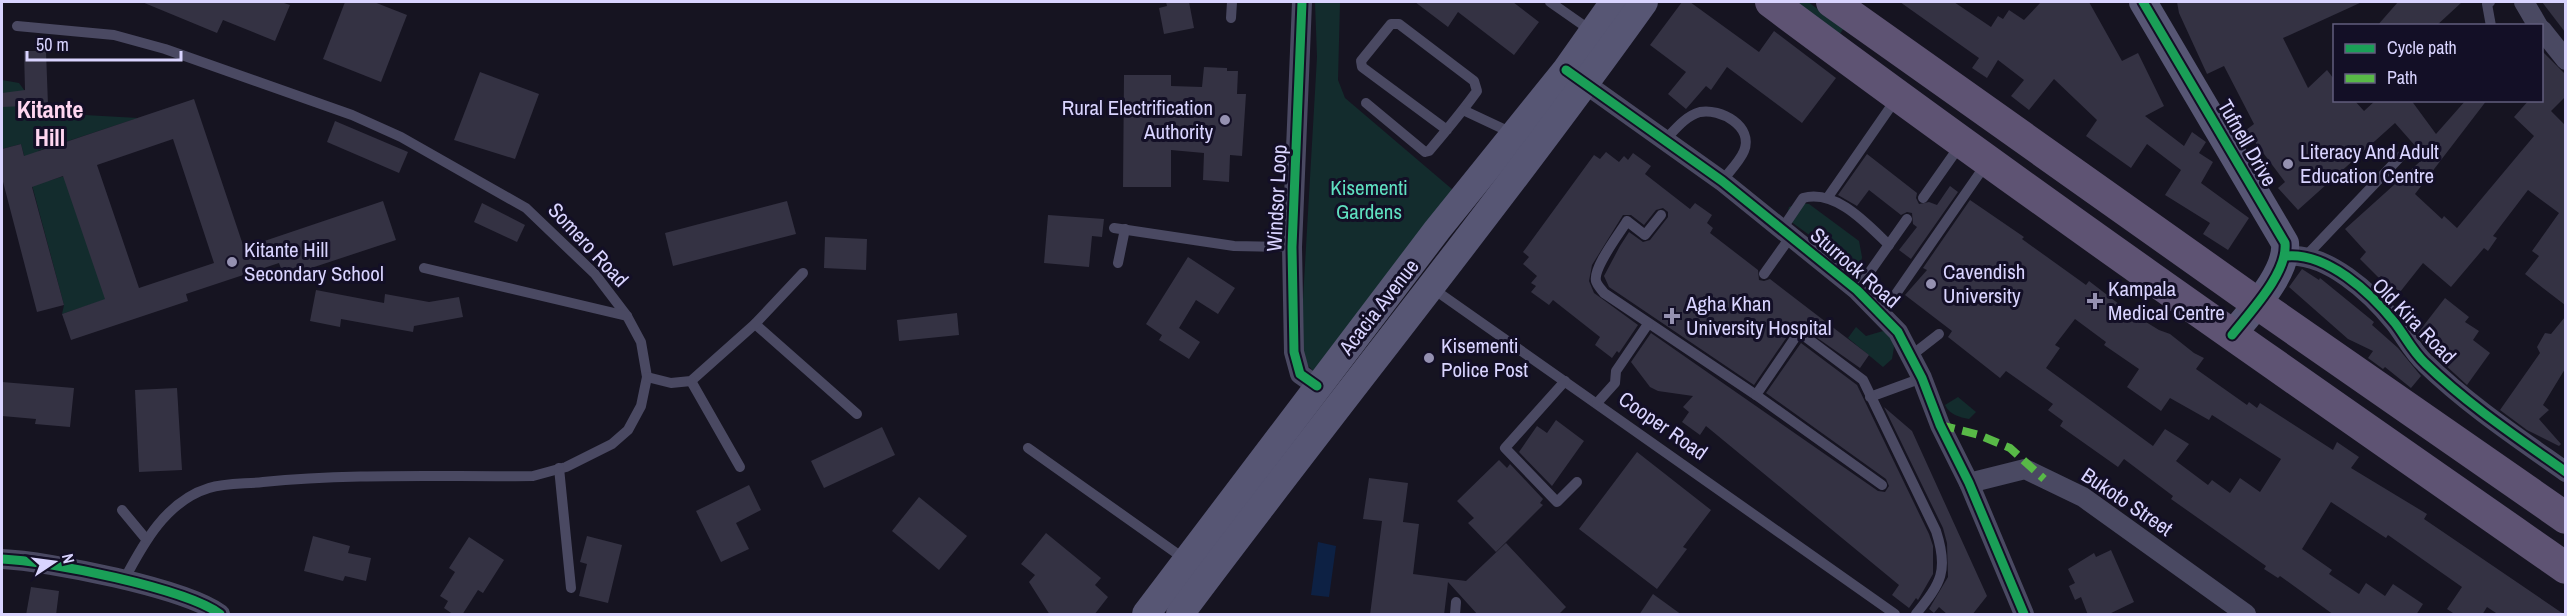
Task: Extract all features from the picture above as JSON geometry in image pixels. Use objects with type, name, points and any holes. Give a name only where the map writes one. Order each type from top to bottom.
[{"type":"main road","name":"Acacia Avenue","points":[[1172,610],[1328,417],[1514,134],[1576,77],[1593,33],[1614,2]]},
{"type":"main road","name":"Acacia Avenue","points":[[1172,610],[1186,561],[1317,386],[1420,278],[1576,77],[1644,2]]},
{"type":"main road","points":[[1771,2],[1898,96],[2232,335],[2565,568]]},
{"type":"main road","points":[[1832,2],[2565,518]]},
{"type":"main road","name":"Tufnell Drive","points":[[2143,2],[2285,243],[2296,256]]},
{"type":"main road","points":[[2232,335],[2296,256]]},
{"type":"street","name":"Windsor Loop","points":[[1302,2],[1299,129],[1292,247],[1294,352],[1300,374],[1317,386]]},
{"type":"street","points":[[2523,2],[2537,24]]},
{"type":"street","points":[[2543,32],[2565,60]]},
{"type":"street","name":"Sturrock Road","points":[[1576,77],[1722,181],[1857,290],[1898,332],[1912,355],[1940,425],[1969,483],[2024,615]]},
{"type":"street","name":"Old Kira Road","points":[[2296,256],[2338,272],[2374,299],[2426,364],[2484,413],[2565,472]]},
{"type":"street","name":"Bukoto Street","points":[[1969,483],[2025,469],[2073,492],[2246,615]]},
{"type":"street","points":[[2,559],[124,580],[208,606],[220,615]]},
{"type":"lane","points":[[1231,18],[1232,2]]},
{"type":"lane","points":[[1550,2],[1593,33]]},
{"type":"lane","points":[[2490,2],[2487,4],[2491,24]]},
{"type":"lane","points":[[1366,103],[1425,152],[1429,152],[1447,130],[1463,110],[1477,92],[1474,81],[1399,24],[1391,24],[1361,61],[1362,67],[1447,130]]},
{"type":"lane","name":"Somero Road","points":[[17,26],[114,35],[165,49],[351,116],[401,137],[526,208],[595,274],[627,316],[641,342],[648,377],[640,406],[628,430],[612,444],[559,468],[533,476],[299,478],[209,488],[180,504],[146,539],[124,580]]},
{"type":"lane","points":[[1828,197],[1898,96]]},
{"type":"lane","points":[[1463,110],[1514,134]]},
{"type":"lane","points":[[1664,141],[1683,121],[1698,112],[1716,111],[1730,117],[1746,141],[1744,151],[1722,181]]},
{"type":"lane","points":[[1923,198],[1963,142]]},
{"type":"lane","points":[[2296,256],[2401,156]]},
{"type":"lane","points":[[1882,314],[1988,160]]},
{"type":"lane","points":[[1764,274],[1803,198],[1828,197],[1860,218],[1889,245]]},
{"type":"lane","points":[[1661,216],[1645,235],[1628,221],[1596,274],[1596,283],[1604,293],[1756,395],[1882,485]]},
{"type":"lane","points":[[1857,290],[1907,219]]},
{"type":"lane","points":[[1118,263],[1119,229],[1234,246],[1292,247]]},
{"type":"lane","points":[[424,268],[627,316]]},
{"type":"lane","points":[[648,377],[671,383],[691,381],[756,324],[803,273]]},
{"type":"lane","name":"Cooper Road","points":[[1420,278],[1895,615]]},
{"type":"lane","points":[[756,324],[857,414]]},
{"type":"lane","points":[[1597,403],[1615,383],[1616,371],[1648,324]]},
{"type":"lane","points":[[1756,395],[1799,332],[1863,380],[1936,531],[1943,553],[1943,569],[1937,588],[1916,615]]},
{"type":"lane","points":[[1912,355],[1939,334]]},
{"type":"lane","points":[[1870,397],[1922,378]]},
{"type":"lane","points":[[691,381],[740,467]]},
{"type":"lane","points":[[1565,381],[1505,448],[1557,502],[1577,482]]},
{"type":"lane","points":[[1028,448],[1186,561]]},
{"type":"lane","points":[[559,468],[572,588]]},
{"type":"lane","points":[[122,510],[146,539]]},
{"type":"lane","points":[[1455,615],[1456,602]]},
{"type":"green space","name":"Kisementi Gardens","points":[[1315,2],[1340,2],[1338,80],[1345,98],[1453,190],[1313,371],[1303,360],[1303,299],[1317,57]]},
{"type":"green space","points":[[1789,2],[1808,2],[1844,28],[1837,38]]},
{"type":"green space","points":[[2,80],[19,83],[35,105],[67,114],[138,118],[38,151],[48,181],[64,176],[107,299],[62,314],[64,305],[21,144],[2,149]]},
{"type":"green space","points":[[1800,203],[1809,204],[1859,241],[1862,257],[1860,272],[1786,218],[1789,207]]},
{"type":"green space","points":[[1856,327],[1866,336],[1883,331],[1891,336],[1894,347],[1892,359],[1883,367],[1848,338]]},
{"type":"green space","points":[[1958,397],[1976,412],[1969,419],[1952,413],[1945,405]]},
{"type":"water","points":[[1318,542],[1336,546],[1329,597],[1311,595]]},
{"type":"building","points":[[142,2],[281,2],[290,5],[275,41],[223,20],[217,33]]},
{"type":"building","points":[[345,2],[374,2],[407,15],[381,82],[323,59]]},
{"type":"building","points":[[1166,2],[1189,2],[1194,28],[1164,34],[1159,8],[1167,6]]},
{"type":"building","points":[[1415,2],[1513,2],[1539,22],[1514,55],[1458,12],[1448,27]]},
{"type":"building","points":[[1682,2],[1690,2],[1759,52],[1774,31],[1836,78],[1802,123],[1727,67],[1711,90],[1706,86],[1686,109],[1668,94],[1686,72],[1650,45]]},
{"type":"building","points":[[1900,2],[1954,2],[1991,27],[1998,16],[2003,19],[2009,10],[2024,20],[2041,2],[2089,2],[2122,61],[2138,53],[2164,106],[2145,116],[2184,146],[2192,132],[2206,142],[2199,153],[2213,162],[2201,183],[2249,218],[2228,250],[2203,234],[2210,223],[2165,195],[2181,170],[2147,144],[2131,168],[2086,136],[2097,120],[2054,79],[2029,110],[2011,96],[2024,80],[1998,60],[1987,78],[1972,68],[1979,58]]},
{"type":"building","points":[[2177,2],[2362,2],[2283,38],[2308,88],[2327,70],[2333,78],[2333,102],[2356,102],[2364,111],[2374,102],[2412,102],[2436,134],[2464,102],[2485,102],[2415,194],[2442,219],[2444,216],[2457,228],[2534,136],[2514,117],[2527,102],[2543,102],[2543,52],[2565,74],[2565,97],[2551,111],[2565,125],[2565,305],[2525,274],[2539,256],[2532,251],[2559,213],[2528,190],[2493,236],[2497,238],[2488,251],[2484,248],[2451,287],[2423,263],[2400,292],[2381,276],[2379,278],[2360,259],[2366,252],[2345,229],[2425,157],[2395,123],[2298,210],[2278,188],[2285,182],[2246,130],[2254,124],[2224,66],[2207,74],[2179,13]]},
{"type":"building","points":[[2398,2],[2462,2],[2438,24],[2379,24]]},
{"type":"building","points":[[2542,2],[2565,2],[2565,32]]},
{"type":"building","points":[[24,51],[46,51],[48,105],[2,107],[2,93],[25,90]]},
{"type":"building","points":[[1204,67],[1238,71],[1237,94],[1246,94],[1242,156],[1230,155],[1229,182],[1203,180],[1204,153],[1171,150],[1171,187],[1123,187],[1124,75],[1171,75],[1171,86],[1202,87]]},
{"type":"building","points":[[480,72],[539,94],[515,159],[454,140]]},
{"type":"building","points":[[194,99],[244,248],[383,201],[396,240],[284,277],[279,263],[186,294],[188,301],[71,340],[62,314],[105,299],[63,176],[32,187],[64,305],[37,312],[2,178],[2,149],[21,144],[24,156]],"holes":[[[173,139],[214,263],[139,288],[97,165]]]},
{"type":"building","points":[[335,121],[408,152],[399,173],[327,142]]},
{"type":"building","points":[[1606,152],[1619,162],[1624,156],[1628,160],[1633,153],[1651,166],[1645,174],[1690,209],[1695,203],[1712,215],[1707,223],[1713,228],[1710,233],[1758,270],[1759,280],[1770,279],[1869,355],[1860,368],[1799,325],[1793,328],[1754,385],[1609,287],[1604,276],[1629,232],[1643,242],[1650,240],[1668,217],[1668,212],[1663,208],[1656,210],[1644,225],[1631,215],[1623,215],[1592,265],[1589,281],[1594,293],[1638,325],[1619,353],[1617,351],[1612,358],[1595,345],[1600,337],[1553,300],[1549,305],[1531,292],[1536,286],[1531,283],[1537,276],[1523,264],[1529,257],[1523,252],[1594,155],[1600,159]]},
{"type":"building","points":[[1867,154],[1917,193],[1916,198],[1919,204],[1929,202],[1937,205],[1950,186],[1958,192],[1911,259],[1899,250],[1917,227],[1913,224],[1912,213],[1907,212],[1901,215],[1869,190],[1857,206],[1838,195]]},
{"type":"building","points":[[1970,200],[2024,237],[2022,239],[2086,285],[2089,281],[2128,311],[2170,334],[2204,358],[2196,369],[2247,405],[2249,402],[2257,408],[2260,403],[2333,450],[2337,442],[2359,457],[2351,468],[2427,514],[2424,519],[2565,615],[2499,615],[2487,607],[2482,615],[2456,615],[2447,609],[2462,587],[2388,535],[2386,538],[2331,502],[2302,549],[2332,570],[2329,574],[2359,594],[2366,583],[2385,596],[2393,584],[2423,604],[2416,615],[2334,615],[2280,576],[2278,578],[2264,569],[2266,566],[2171,499],[2173,496],[2124,459],[2118,467],[2060,426],[2063,421],[2048,410],[2053,404],[2006,371],[2000,378],[1948,337],[1952,331],[1905,295],[1927,270],[1923,268]],"holes":[[[2075,319],[2106,342],[2104,345],[2139,369],[2127,387],[2161,411],[2170,398],[2209,420],[2212,415],[2281,459],[2260,492],[2240,478],[2230,493],[2212,480],[2208,485],[2176,461],[2189,444],[2165,429],[2153,446],[2046,368],[2060,348],[2055,345]]]},
{"type":"building","points":[[787,201],[796,234],[673,266],[665,233]]},
{"type":"building","points":[[482,203],[525,225],[517,242],[474,222]]},
{"type":"building","points":[[1048,215],[1104,219],[1102,237],[1092,236],[1089,267],[1044,263]]},
{"type":"building","points":[[825,237],[867,239],[866,270],[824,268]]},
{"type":"building","points":[[1188,257],[1235,288],[1218,314],[1196,300],[1179,328],[1200,342],[1189,359],[1159,340],[1162,335],[1146,324]]},
{"type":"building","points":[[2302,269],[2319,280],[2320,278],[2374,322],[2372,325],[2398,348],[2421,376],[2411,388],[2385,367],[2383,369],[2368,358],[2373,351],[2348,339],[2289,287]]},
{"type":"building","points":[[316,290],[384,303],[385,294],[429,302],[459,297],[463,317],[414,326],[413,332],[341,319],[340,327],[310,321]]},
{"type":"building","points":[[2445,298],[2469,317],[2465,322],[2479,331],[2473,340],[2490,353],[2467,385],[2430,351],[2417,334]]},
{"type":"building","points":[[957,313],[959,335],[899,341],[897,320]]},
{"type":"building","points":[[2565,317],[2565,369],[2543,405],[2549,410],[2539,419],[2561,444],[2559,446],[2527,430],[2500,410],[2540,353],[2537,347],[2545,333],[2551,334]]},
{"type":"building","points":[[1651,333],[1878,491],[1885,492],[1889,486],[1886,479],[1766,393],[1801,343],[1857,385],[1933,546],[1933,574],[1918,600],[1916,598],[1909,608],[1892,595],[1899,585],[1706,426],[1700,435],[1682,422],[1689,412],[1683,407],[1693,396],[1658,391],[1650,387],[1631,362]]},
{"type":"building","points":[[2,382],[74,388],[70,427],[35,424],[36,419],[2,416]]},
{"type":"building","points":[[177,388],[182,470],[139,472],[135,390]]},
{"type":"building","points":[[1884,407],[1912,431],[1987,596],[1972,615],[1948,615],[1939,607],[1934,613],[1929,609],[1948,577],[1947,543],[1943,528]]},
{"type":"building","points":[[1556,420],[1584,441],[1552,486],[1519,452],[1537,426],[1547,433]]},
{"type":"building","points":[[882,427],[895,455],[824,488],[811,461]]},
{"type":"building","points":[[1637,452],[1711,510],[1683,547],[1687,549],[1657,589],[1579,529]]},
{"type":"building","points":[[1499,460],[1507,468],[1510,464],[1543,499],[1540,503],[1543,505],[1496,552],[1468,523],[1474,518],[1457,501]]},
{"type":"building","points":[[1369,478],[1408,483],[1403,522],[1419,524],[1413,574],[1466,581],[1506,543],[1566,607],[1558,615],[1478,615],[1448,582],[1444,615],[1370,615],[1382,521],[1363,519]]},
{"type":"building","points":[[749,485],[761,510],[736,523],[749,549],[721,562],[696,511]]},
{"type":"building","points":[[919,497],[967,536],[939,570],[892,531]]},
{"type":"building","points":[[1046,533],[1101,578],[1095,585],[1108,597],[1094,615],[1050,615],[1029,582],[1035,575],[1021,564]]},
{"type":"building","points":[[313,536],[350,546],[348,553],[371,558],[366,581],[345,576],[343,581],[304,571]]},
{"type":"building","points":[[587,536],[622,545],[608,603],[579,596],[587,564],[580,562]]},
{"type":"building","points":[[469,537],[504,560],[483,593],[478,590],[462,615],[454,615],[444,608],[448,601],[440,596],[455,572],[449,568]]},
{"type":"building","points":[[2111,550],[2134,602],[2107,615],[2088,615],[2081,597],[2075,600],[2069,586],[2075,583],[2068,569],[2094,553],[2096,557]]},
{"type":"building","points":[[31,587],[59,591],[56,615],[26,615]]},
{"type":"building","points":[[1653,594],[1682,615],[1639,615]]},
{"type":"marked path","points":[[1940,425],[1979,435],[2010,448],[2044,479]]},
{"type":"cycle path","points":[[1302,2],[1292,247],[1294,352],[1300,374],[1317,386]]},
{"type":"cycle path","points":[[2143,2],[2285,243],[2281,267],[2266,292],[2232,335]]},
{"type":"cycle path","points":[[1566,70],[1722,181],[1857,290],[1898,332],[1922,378],[1940,425],[1969,483],[2024,614]]},
{"type":"cycle path","points":[[2286,256],[2301,256],[2317,261],[2347,277],[2374,299],[2417,354],[2441,378],[2493,420],[2566,472]]},
{"type":"cycle path","points":[[2,559],[82,570],[148,586],[202,604],[220,614]]},
{"type":"place","name":"Rural Electrification Authority","points":[[1225,120]]},
{"type":"place","name":"Literacy And Adult Education Centre","points":[[2288,164]]},
{"type":"place","name":"Kitante Hill Secondary School","points":[[232,262]]},
{"type":"place","name":"Cavendish University","points":[[1931,284]]},
{"type":"place","name":"Kampala Medical Centre","points":[[2095,301]]},
{"type":"place","name":"Agha Khan University Hospital","points":[[1672,316]]},
{"type":"place","name":"Kisementi Police Post","points":[[1429,358]]},
{"type":"district","name":"Kitante Hill","points":[[50,124]]}]
